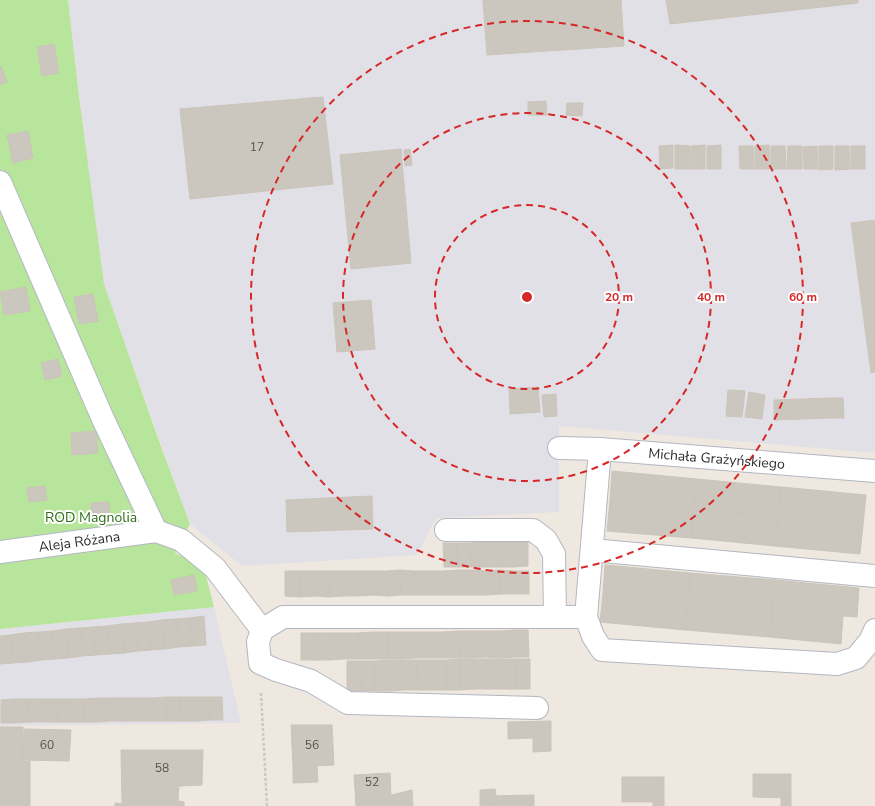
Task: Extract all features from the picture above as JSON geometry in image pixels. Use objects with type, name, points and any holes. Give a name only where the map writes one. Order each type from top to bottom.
[{"type":"street","points":[[0,182],[103,419],[156,531]]},
{"type":"street","name":"Michała Grażyńskiego","points":[[559,448],[600,449],[875,471]]},
{"type":"street","points":[[600,449],[586,617],[593,636],[602,650],[837,664],[856,658],[870,641],[875,630]]},
{"type":"street","points":[[446,530],[533,530],[546,540],[554,554],[555,617]]},
{"type":"street","name":"Aleja Różana","points":[[0,552],[156,531],[181,540],[215,568],[262,630]]},
{"type":"street","points":[[592,550],[875,576]]},
{"type":"street","points":[[537,708],[348,703],[311,681],[276,670],[260,663],[258,642],[262,630],[283,617],[586,617]]},
{"type":"path","points":[[260,663],[267,806]]},
{"type":"shaded area","points":[[68,0],[875,0],[875,453],[559,426],[559,512],[436,518],[417,555],[242,566],[190,524],[104,284]]},
{"type":"shaded area","points":[[214,607],[241,723],[0,726],[0,629]]},
{"type":"green space","name":"ROD Magnolia","points":[[0,0],[68,0],[104,284],[190,524],[175,553],[204,568],[214,607],[0,629]]},
{"type":"building","points":[[483,0],[621,0],[624,46],[487,55]]},
{"type":"building","points":[[666,0],[858,0],[858,3],[670,24]]},
{"type":"building","points":[[54,44],[59,73],[42,76],[37,47]]},
{"type":"building","points":[[1,66],[7,82],[0,85],[0,67]]},
{"type":"building","points":[[323,97],[333,184],[190,199],[180,109]]},
{"type":"building","points":[[546,101],[547,115],[528,115],[528,102]]},
{"type":"building","points":[[567,103],[583,103],[582,116],[566,115]]},
{"type":"building","points":[[28,131],[33,158],[13,163],[7,135]]},
{"type":"building","points":[[673,145],[673,168],[660,169],[659,146]]},
{"type":"building","points":[[675,145],[690,146],[690,169],[675,169]]},
{"type":"building","points":[[705,145],[705,169],[691,169],[691,146]]},
{"type":"building","points":[[721,145],[721,169],[707,169],[707,146]]},
{"type":"building","points":[[769,145],[770,169],[755,169],[755,146]]},
{"type":"building","points":[[739,146],[753,146],[754,169],[740,169]]},
{"type":"building","points":[[771,146],[785,146],[786,169],[771,169]]},
{"type":"building","points":[[788,146],[802,146],[802,169],[787,169]]},
{"type":"building","points":[[817,146],[818,169],[804,169],[803,147]]},
{"type":"building","points":[[819,146],[833,146],[833,169],[819,170]]},
{"type":"building","points":[[835,146],[849,146],[850,169],[835,170]]},
{"type":"building","points":[[851,146],[865,146],[865,169],[851,169]]},
{"type":"building","points":[[401,149],[411,263],[351,269],[340,155]]},
{"type":"building","points":[[410,149],[412,165],[405,166],[404,150]]},
{"type":"building","points":[[875,220],[875,372],[871,373],[851,223]]},
{"type":"building","points":[[26,287],[30,311],[4,315],[0,292]]},
{"type":"building","points":[[93,294],[98,321],[79,324],[74,297]]},
{"type":"building","points":[[371,300],[375,349],[337,352],[333,303]]},
{"type":"building","points":[[58,359],[62,376],[45,380],[41,363]]},
{"type":"building","points":[[538,387],[540,412],[510,414],[509,389]]},
{"type":"building","points":[[728,390],[745,391],[742,417],[726,416]]},
{"type":"building","points":[[749,392],[765,395],[762,419],[745,417]]},
{"type":"building","points":[[556,394],[557,416],[544,417],[542,395]]},
{"type":"building","points":[[830,398],[831,418],[774,420],[774,400]]},
{"type":"building","points":[[830,398],[843,398],[844,418],[831,418]]},
{"type":"building","points":[[96,431],[98,453],[72,455],[71,433]]},
{"type":"building","points":[[612,471],[697,479],[694,509],[610,501]]},
{"type":"building","points":[[697,479],[781,487],[778,516],[694,509]]},
{"type":"building","points":[[45,486],[47,500],[29,502],[27,488]]},
{"type":"building","points":[[781,487],[866,495],[863,525],[778,516]]},
{"type":"building","points":[[372,496],[373,529],[287,532],[286,500]]},
{"type":"building","points":[[610,501],[694,509],[691,538],[607,531]]},
{"type":"building","points":[[109,502],[110,521],[91,521],[91,503]]},
{"type":"building","points":[[694,509],[778,516],[775,546],[691,538]]},
{"type":"building","points":[[778,516],[863,525],[860,554],[775,546]]},
{"type":"building","points":[[485,542],[499,542],[499,567],[485,567]]},
{"type":"building","points":[[485,542],[485,567],[471,567],[470,543]]},
{"type":"building","points":[[499,542],[513,542],[513,567],[499,567]]},
{"type":"building","points":[[513,542],[528,542],[528,566],[513,567]]},
{"type":"building","points":[[443,543],[457,543],[458,567],[444,567]]},
{"type":"building","points":[[457,543],[470,543],[471,567],[458,567]]},
{"type":"building","points":[[605,565],[690,573],[688,602],[603,594]]},
{"type":"building","points":[[400,570],[414,571],[414,595],[401,595]]},
{"type":"building","points":[[400,570],[401,595],[387,596],[387,571]]},
{"type":"building","points":[[458,570],[458,595],[443,595],[443,571]]},
{"type":"building","points":[[458,570],[472,570],[472,595],[458,595]]},
{"type":"building","points":[[472,570],[486,571],[486,595],[472,595]]},
{"type":"building","points":[[499,570],[500,594],[486,595],[486,571]]},
{"type":"building","points":[[499,570],[514,571],[515,594],[500,594]]},
{"type":"building","points":[[285,571],[299,571],[300,597],[285,596]]},
{"type":"building","points":[[299,571],[315,571],[315,596],[300,597]]},
{"type":"building","points":[[315,571],[328,571],[329,597],[315,596]]},
{"type":"building","points":[[328,571],[344,571],[344,596],[329,597]]},
{"type":"building","points":[[344,571],[357,571],[357,596],[344,596]]},
{"type":"building","points":[[357,571],[373,571],[373,595],[357,596]]},
{"type":"building","points":[[373,571],[387,571],[387,596],[373,595]]},
{"type":"building","points":[[414,571],[429,571],[429,595],[414,595]]},
{"type":"building","points":[[429,571],[443,571],[443,595],[429,595]]},
{"type":"building","points":[[514,571],[529,571],[529,594],[515,594]]},
{"type":"building","points":[[690,573],[775,580],[772,610],[688,602]]},
{"type":"building","points":[[194,575],[197,591],[174,595],[171,580]]},
{"type":"building","points":[[775,580],[859,588],[857,617],[772,610]]},
{"type":"building","points":[[603,594],[688,602],[685,630],[600,622]]},
{"type":"building","points":[[688,602],[772,610],[770,637],[685,630]]},
{"type":"building","points":[[772,610],[843,616],[841,644],[770,637]]},
{"type":"building","points":[[204,616],[206,645],[192,646],[190,618]]},
{"type":"building","points":[[190,618],[192,646],[178,647],[176,619]]},
{"type":"building","points":[[176,619],[178,647],[165,649],[162,620]]},
{"type":"building","points":[[162,620],[165,649],[151,650],[149,622]]},
{"type":"building","points":[[149,622],[151,650],[138,651],[135,623]]},
{"type":"building","points":[[135,623],[138,651],[124,653],[121,624]]},
{"type":"building","points":[[121,624],[124,653],[110,654],[107,626]]},
{"type":"building","points":[[107,626],[110,654],[96,655],[93,627]]},
{"type":"building","points":[[93,627],[96,655],[82,656],[80,628]]},
{"type":"building","points":[[80,628],[82,656],[68,658],[66,629]]},
{"type":"building","points":[[66,629],[68,658],[55,659],[52,631]]},
{"type":"building","points":[[514,630],[515,657],[501,658],[501,631]]},
{"type":"building","points":[[514,630],[528,630],[529,657],[515,657]]},
{"type":"building","points":[[52,631],[55,659],[41,660],[38,632]]},
{"type":"building","points":[[458,631],[472,631],[472,658],[459,658]]},
{"type":"building","points":[[458,631],[459,658],[443,658],[443,632]]},
{"type":"building","points":[[472,631],[486,631],[486,657],[472,658]]},
{"type":"building","points":[[486,631],[501,631],[501,658],[486,657]]},
{"type":"building","points":[[38,632],[41,660],[27,662],[24,633]]},
{"type":"building","points":[[373,632],[373,659],[358,659],[357,633]]},
{"type":"building","points":[[373,632],[388,632],[388,659],[373,659]]},
{"type":"building","points":[[388,632],[401,632],[401,659],[388,659]]},
{"type":"building","points":[[401,632],[415,632],[415,658],[401,659]]},
{"type":"building","points":[[415,632],[429,632],[430,658],[415,658]]},
{"type":"building","points":[[429,632],[443,632],[443,658],[430,658]]},
{"type":"building","points":[[24,633],[27,662],[13,663],[10,635]]},
{"type":"building","points":[[301,633],[315,633],[315,660],[301,660]]},
{"type":"building","points":[[315,633],[329,633],[329,660],[315,660]]},
{"type":"building","points":[[329,633],[344,633],[344,659],[329,660]]},
{"type":"building","points":[[344,633],[357,633],[358,659],[344,659]]},
{"type":"building","points":[[10,635],[13,663],[0,664],[0,636]]},
{"type":"building","points":[[460,659],[474,659],[474,689],[460,690]]},
{"type":"building","points":[[460,659],[460,690],[447,690],[447,660]]},
{"type":"building","points":[[474,659],[488,659],[488,689],[474,689]]},
{"type":"building","points":[[488,659],[502,659],[502,689],[488,689]]},
{"type":"building","points":[[502,659],[516,659],[516,689],[502,689]]},
{"type":"building","points":[[516,659],[530,659],[530,689],[516,689]]},
{"type":"building","points":[[390,660],[391,691],[375,691],[375,661]]},
{"type":"building","points":[[390,660],[403,660],[403,690],[391,691]]},
{"type":"building","points":[[403,660],[417,660],[418,690],[403,690]]},
{"type":"building","points":[[417,660],[432,660],[432,690],[418,690]]},
{"type":"building","points":[[432,660],[447,660],[447,690],[432,690]]},
{"type":"building","points":[[347,661],[360,661],[361,691],[347,691]]},
{"type":"building","points":[[360,661],[375,661],[375,691],[361,691]]},
{"type":"building","points":[[167,697],[180,697],[181,721],[167,721]]},
{"type":"building","points":[[167,697],[167,721],[153,721],[153,698]]},
{"type":"building","points":[[180,697],[195,697],[195,721],[181,721]]},
{"type":"building","points":[[195,697],[208,697],[209,720],[195,721]]},
{"type":"building","points":[[208,697],[222,697],[223,720],[209,720]]},
{"type":"building","points":[[98,698],[98,722],[84,722],[84,699]]},
{"type":"building","points":[[98,698],[111,698],[111,721],[98,722]]},
{"type":"building","points":[[111,698],[125,698],[125,721],[111,721]]},
{"type":"building","points":[[125,698],[139,698],[139,721],[125,721]]},
{"type":"building","points":[[139,698],[153,698],[153,721],[139,721]]},
{"type":"building","points":[[15,699],[15,723],[1,723],[1,700]]},
{"type":"building","points":[[15,699],[28,699],[29,722],[15,723]]},
{"type":"building","points":[[28,699],[42,699],[42,722],[29,722]]},
{"type":"building","points":[[42,699],[56,699],[57,722],[42,722]]},
{"type":"building","points":[[56,699],[70,699],[70,722],[57,722]]},
{"type":"building","points":[[70,699],[84,699],[84,722],[70,722]]},
{"type":"building","points":[[551,721],[551,751],[533,752],[533,738],[508,739],[508,722]]},
{"type":"building","points":[[291,725],[332,725],[334,765],[293,767]]},
{"type":"building","points":[[0,727],[23,727],[23,761],[30,761],[30,806],[0,806]]},
{"type":"building","points":[[24,729],[71,730],[69,761],[23,760]]},
{"type":"building","points":[[121,750],[203,750],[202,785],[179,786],[178,801],[184,802],[184,806],[115,806],[115,803],[122,804]]},
{"type":"building","points":[[317,766],[318,782],[293,783],[293,767]]},
{"type":"building","points":[[390,773],[391,795],[412,790],[413,806],[356,806],[354,775]]},
{"type":"building","points":[[753,774],[791,774],[791,798],[753,797]]},
{"type":"building","points":[[622,777],[664,777],[664,802],[622,802]]},
{"type":"building","points":[[495,789],[496,795],[490,796],[490,806],[480,806],[480,790]]},
{"type":"building","points":[[534,795],[534,806],[490,806],[490,796]]},
{"type":"building","points":[[781,797],[791,798],[791,806],[781,806]]},
{"type":"building","points":[[653,802],[664,802],[664,806],[653,806]]}]
